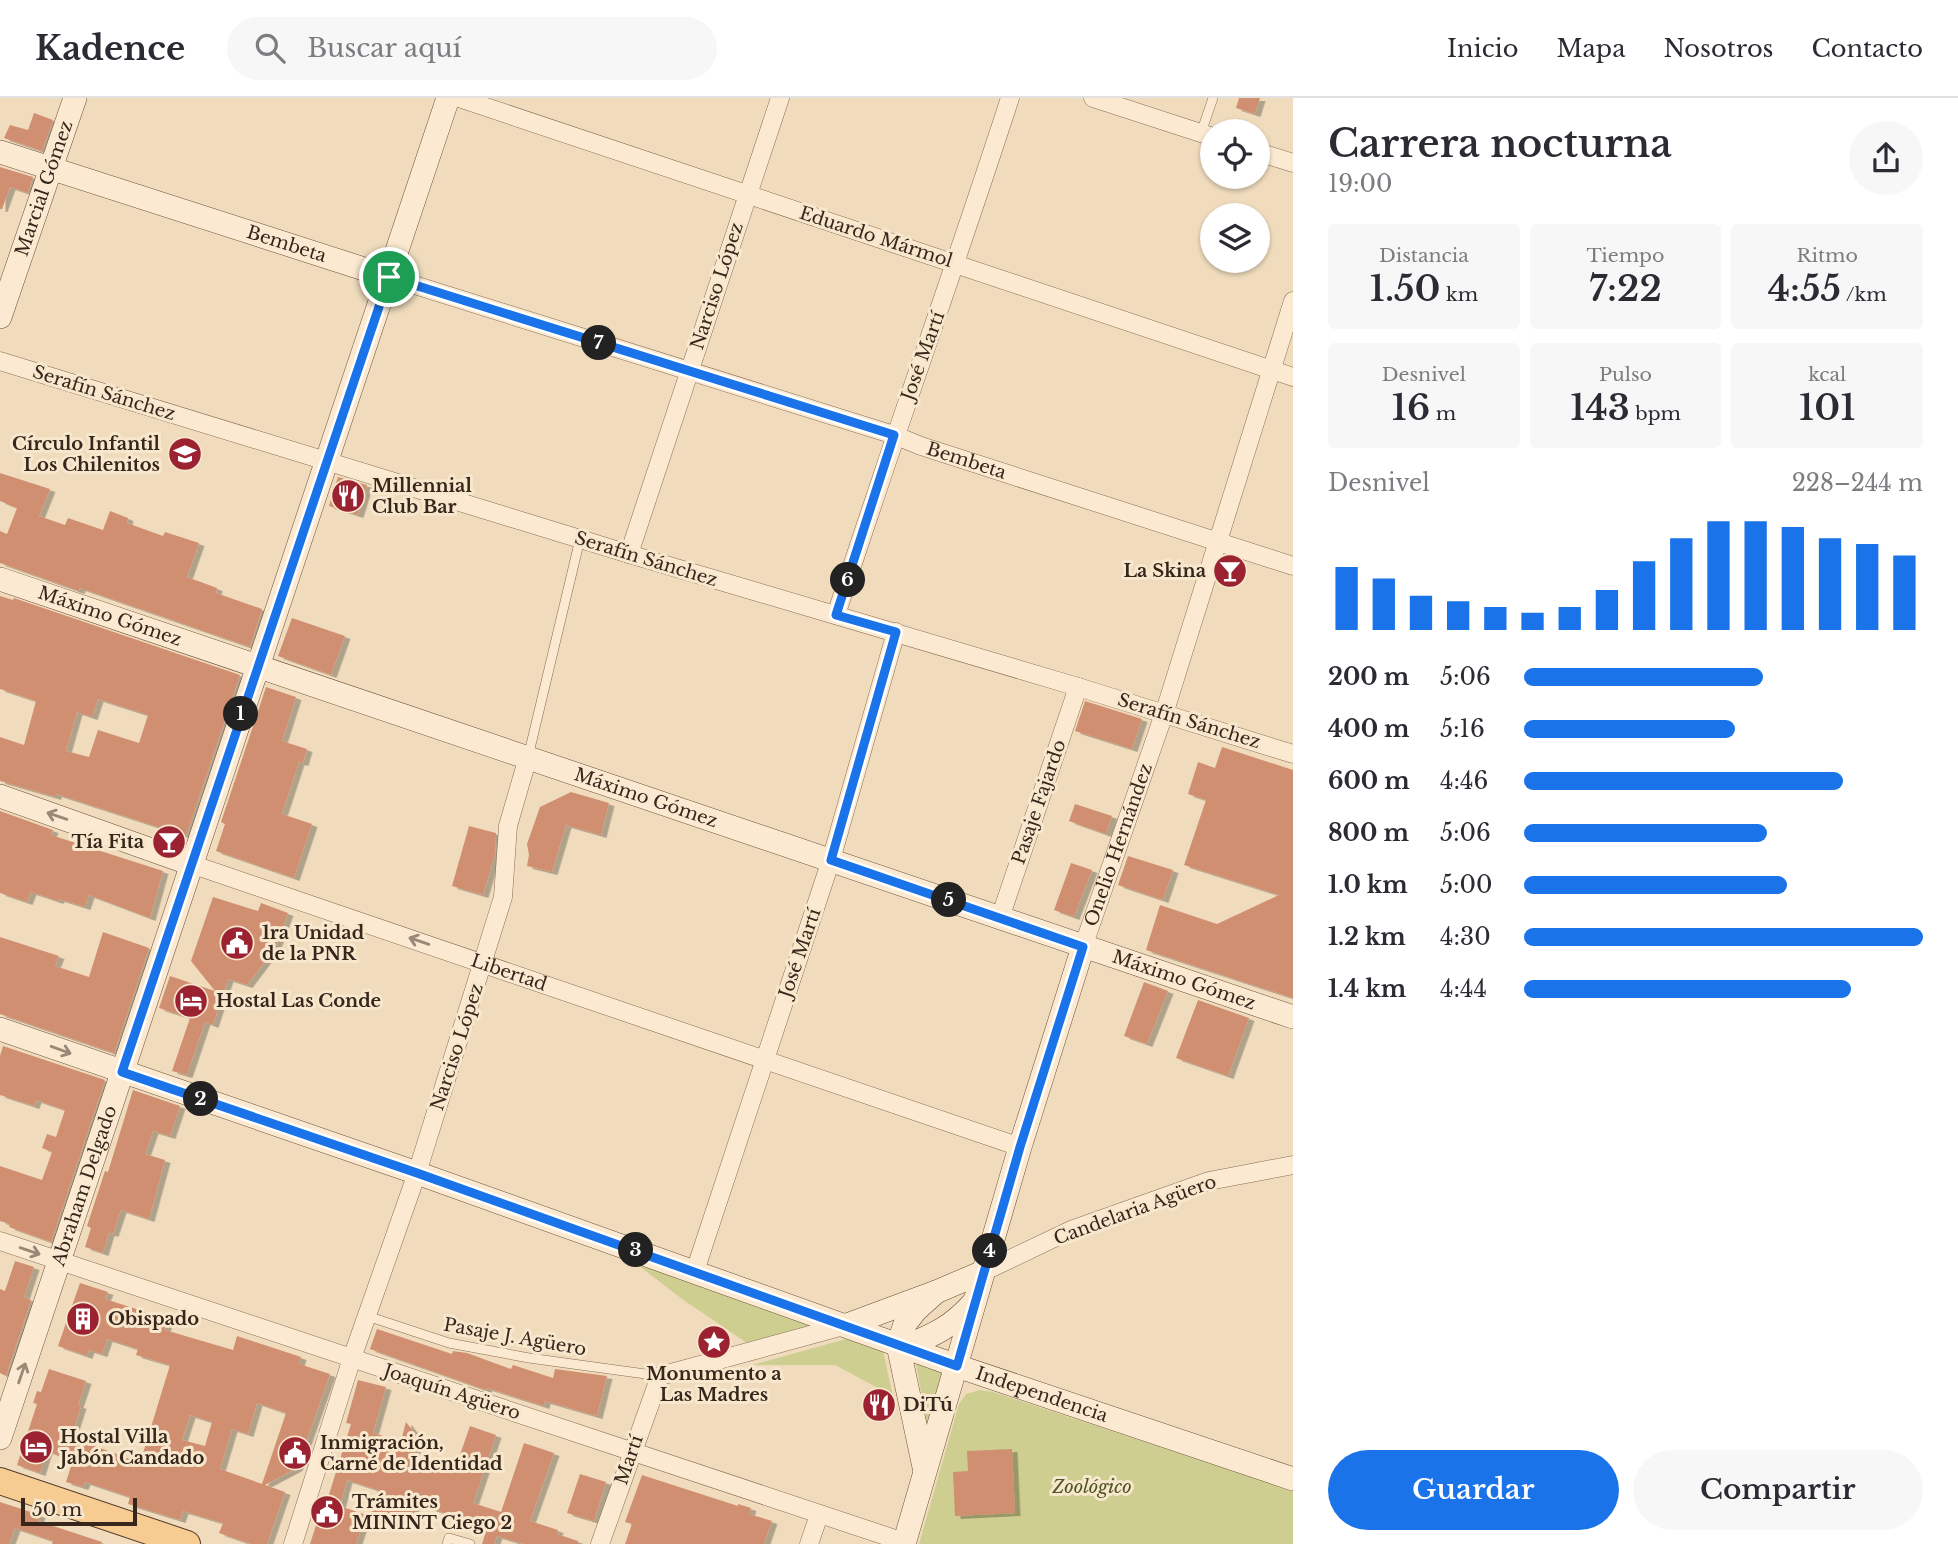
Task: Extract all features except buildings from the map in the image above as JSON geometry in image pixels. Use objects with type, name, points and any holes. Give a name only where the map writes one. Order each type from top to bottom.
[{"type":"main road","points":[[0,1481],[187,1544]]},
{"type":"street","name":"Marcial Gómez","points":[[0,317],[75,98]]},
{"type":"street","name":"Abraham Delgado","points":[[0,1438],[448,98]]},
{"type":"street","name":"Eduardo Mármol","points":[[459,98],[1293,377]]},
{"type":"street","name":"Narciso López","points":[[629,554],[780,98]]},
{"type":"street","name":"José Martí","points":[[836,615],[894,435],[956,264],[1010,98]]},
{"type":"street","points":[[1093,98],[1200,133]]},
{"type":"street","name":"Bembeta","points":[[0,152],[894,435],[1293,566]]},
{"type":"street","points":[[1270,156],[1293,163]]},
{"type":"street","name":"Onelio Hernández","points":[[904,1543],[1020,1147],[1083,947],[1164,714],[1293,301]]},
{"type":"street","name":"Serafín Sánchez","points":[[0,361],[1293,754]]},
{"type":"street","name":"Máximo Gómez","points":[[0,579],[1293,1017]]},
{"type":"street","name":"José Martí","points":[[695,1271],[831,860],[896,632]]},
{"type":"street","name":"Pasaje Fajardo","points":[[1000,918],[1078,687]]},
{"type":"street","name":"Narciso López","points":[[293,1544],[352,1358],[417,1173],[503,897],[508,827],[528,757]]},
{"type":"street","name":"Libertad","points":[[0,796],[191,864],[1020,1147]]},
{"type":"street","name":"Independencia","points":[[0,1028],[695,1271],[957,1366],[1293,1479]]},
{"type":"street","name":"Candelaria Agüero","points":[[984,1272],[1071,1230],[1209,1181],[1292,1164]]},
{"type":"street","name":"Joaquín Agüero","points":[[0,1241],[904,1543]]},
{"type":"street","points":[[660,1376],[847,1325],[984,1272]]},
{"type":"street","points":[[936,1292],[905,1324],[901,1346],[939,1333],[958,1320],[976,1300]]},
{"type":"street","name":"Onelio Hernández","points":[[901,1346],[924,1470]]},
{"type":"street","name":"Martí","points":[[600,1544],[660,1376]]},
{"type":"street","points":[[809,1544],[819,1514]]},
{"type":"lane","points":[[1210,119],[1213,98]]},
{"type":"lane","name":"Narciso López","points":[[528,757],[580,539]]},
{"type":"lane","name":"Pasaje J. Agüero","points":[[367,1316],[449,1343],[529,1358],[660,1376]]},
{"type":"lane","points":[[447,1544],[449,1538],[470,1544]]},
{"type":"green space","points":[[634,1262],[818,1324],[750,1345],[682,1299]]},
{"type":"green space","points":[[857,1336],[882,1346],[893,1396],[835,1365],[752,1365]]},
{"type":"green space","points":[[918,1361],[944,1365],[928,1430],[916,1364]]},
{"type":"green space","name":"Zoológico","points":[[980,1390],[1293,1491],[1293,1544],[919,1544],[959,1404],[966,1394]]},
{"type":"place","name":"Círculo Infantil Los Chilenitos","points":[[185,454]]},
{"type":"place","name":"Millennial Club Bar","points":[[348,496]]},
{"type":"place","name":"La Skina","points":[[1230,571]]},
{"type":"place","name":"Tía Fita","points":[[169,842]]},
{"type":"place","name":"1ra Unidad de la PNR","points":[[237,943]]},
{"type":"place","name":"Hostal Las Conde","points":[[191,1001]]},
{"type":"place","name":"Obispado","points":[[83,1319]]},
{"type":"place","name":"Monumento a Las Madres","points":[[714,1342]]},
{"type":"place","name":"DiTú","points":[[879,1405]]},
{"type":"place","name":"Hostal Villa Jabón Candado","points":[[36,1447]]},
{"type":"place","name":"Inmigración, Carné de Identidad","points":[[295,1453]]},
{"type":"place","name":"Trámites MININT Ciego 2","points":[[327,1512]]},
{"type":"route","points":[[389,277],[894,435],[836,615],[896,632],[831,860],[1083,947],[1020,1147],[957,1366],[417,1173],[122,1072],[389,277]]}]
